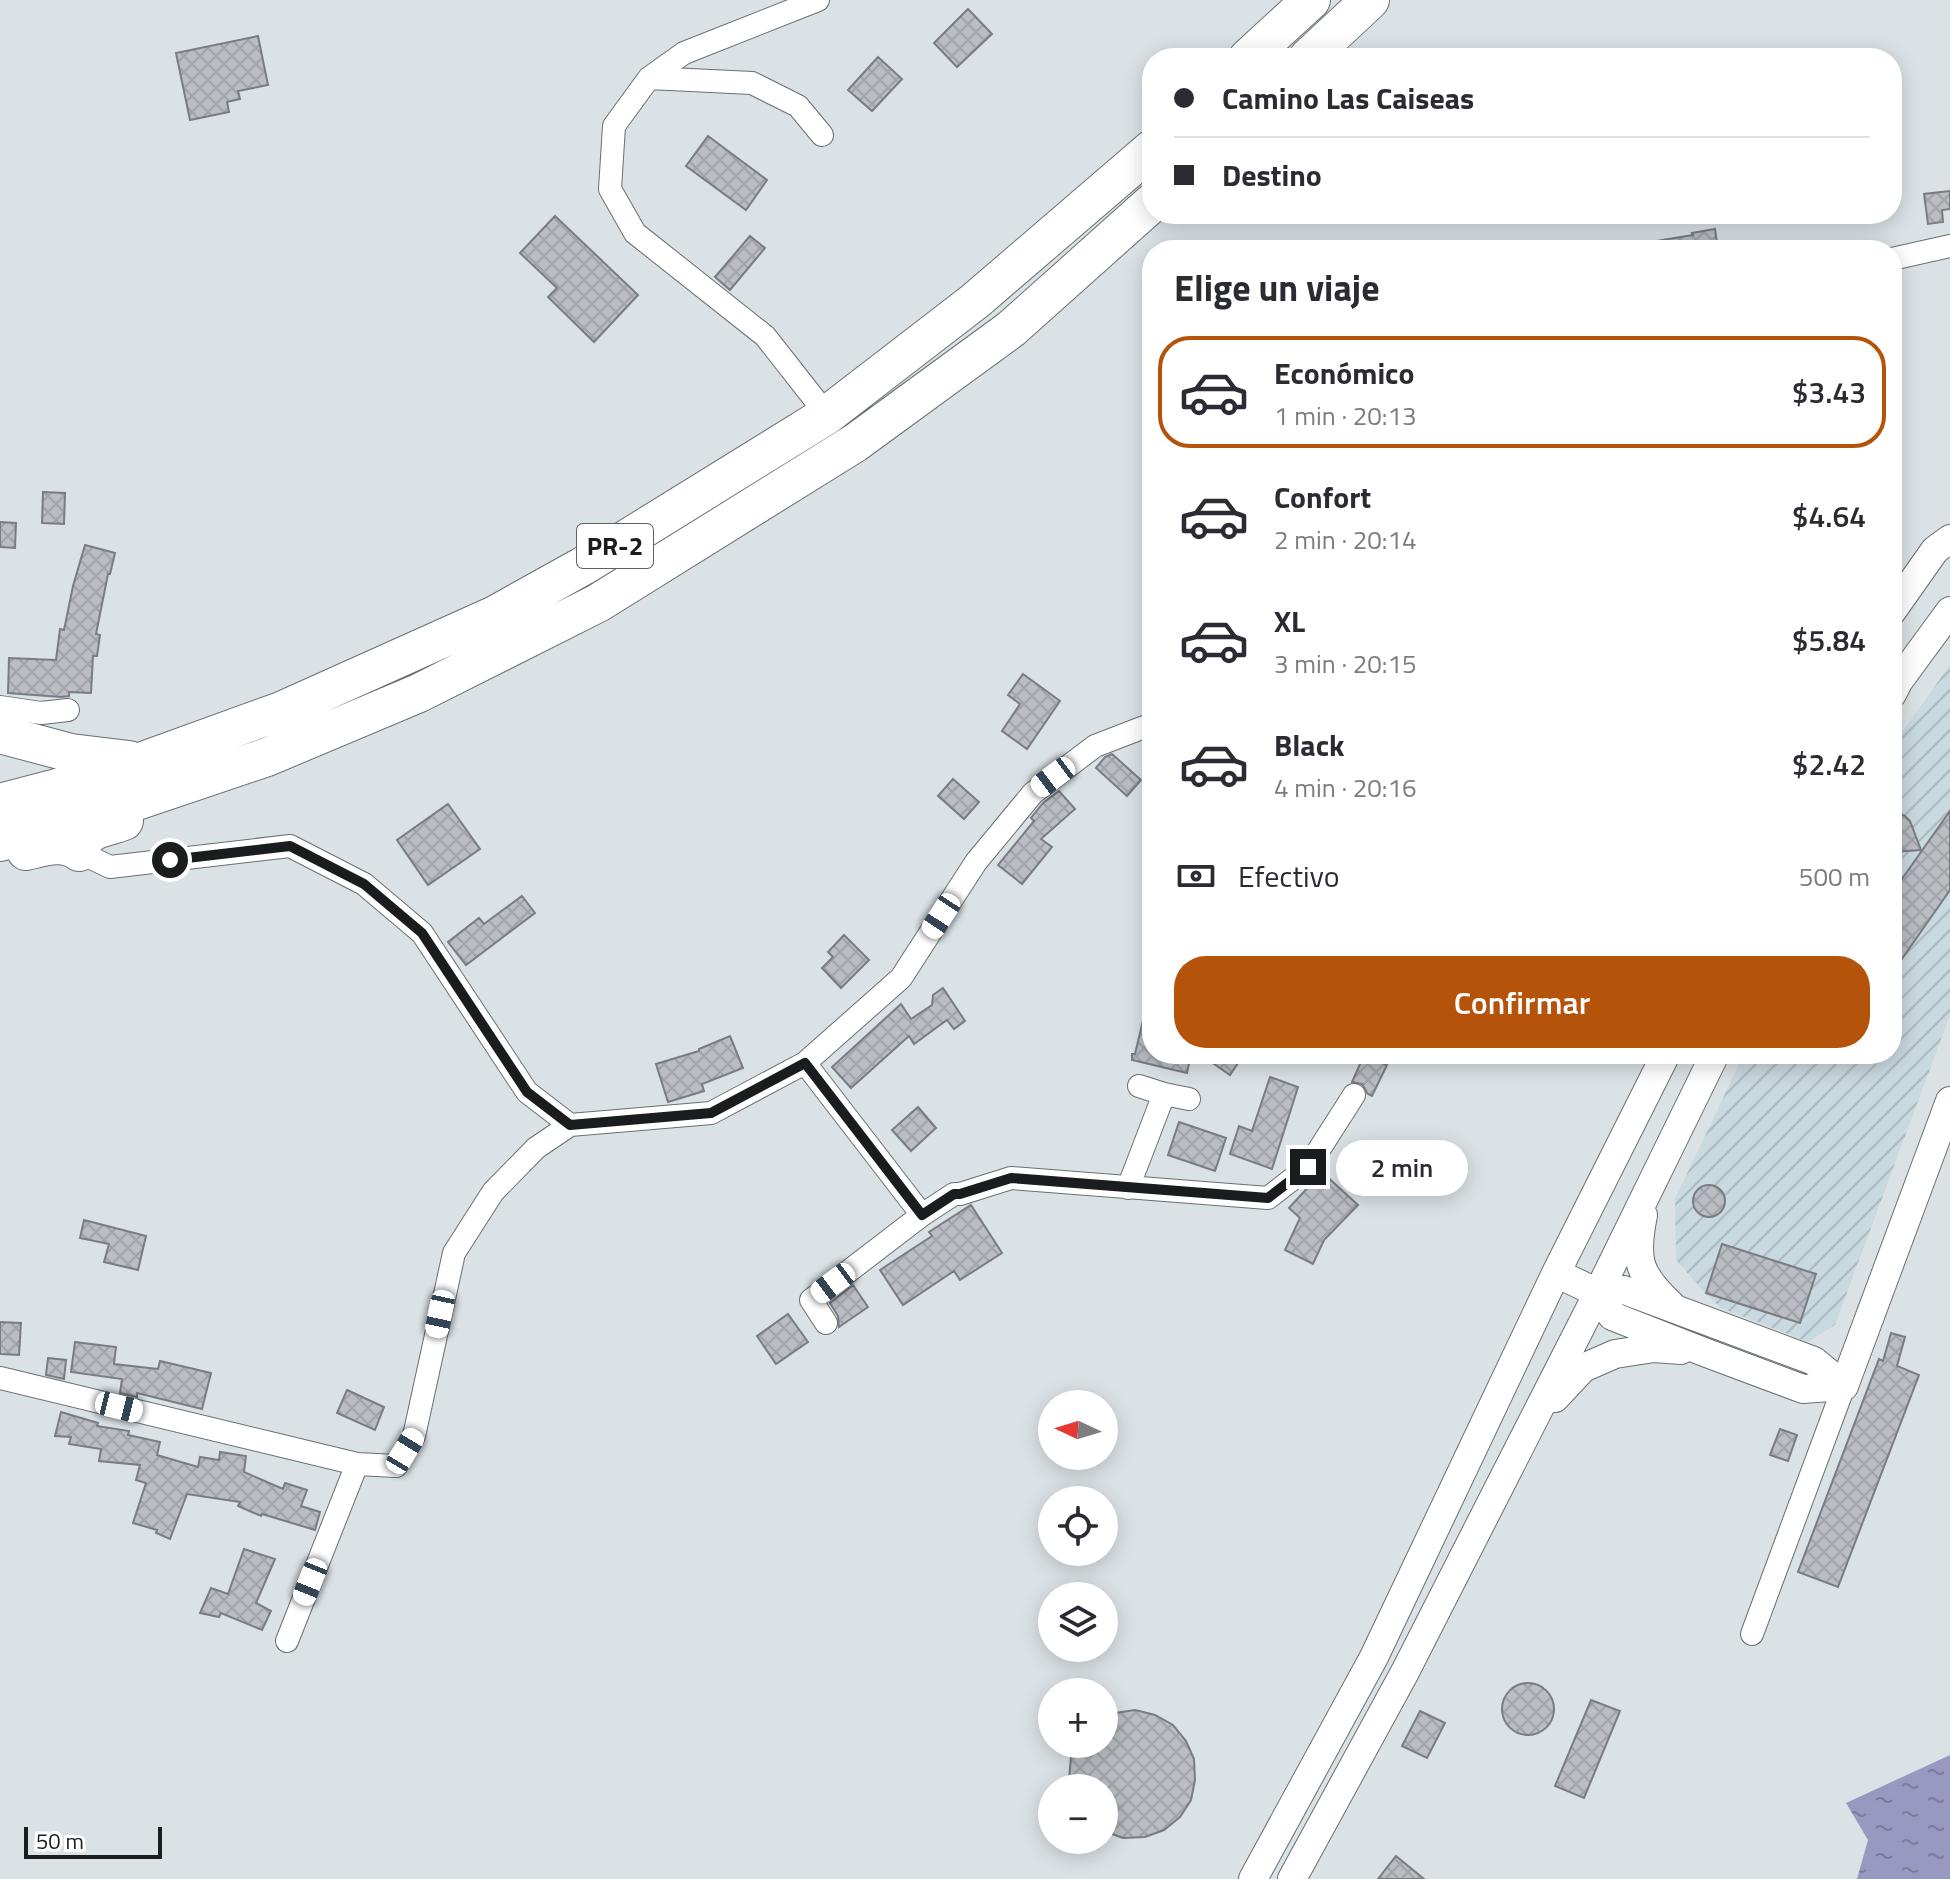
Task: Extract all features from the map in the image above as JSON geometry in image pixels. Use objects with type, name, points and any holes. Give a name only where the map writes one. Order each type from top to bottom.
[{"type":"highway","points":[[1259,48],[1311,0]]},
{"type":"highway","points":[[1319,48],[1370,0]]},
{"type":"highway","name":"PR-2","points":[[4,802],[140,762],[281,711],[495,615],[583,566],[827,415],[975,301],[1142,158]]},
{"type":"highway","name":"PR-2","points":[[0,842],[267,757],[419,693],[598,603],[855,443],[1011,329],[1142,212]]},
{"type":"highway","points":[[0,734],[71,753],[140,762]]},
{"type":"highway","points":[[0,749],[19,759],[24,768],[22,783],[4,802]]},
{"type":"highway","points":[[0,857],[50,845],[72,846],[79,852],[89,832],[174,803],[196,781]]},
{"type":"street","points":[[818,0],[684,53],[649,78],[614,126],[610,189],[635,233],[765,336],[827,415]]},
{"type":"street","points":[[649,78],[752,83],[798,106],[822,135]]},
{"type":"street","points":[[1902,257],[1950,246]]},
{"type":"street","points":[[1902,597],[1935,550],[1950,539]]},
{"type":"street","points":[[1902,677],[1950,611]]},
{"type":"street","points":[[0,707],[41,713],[68,710]]},
{"type":"street","points":[[0,1378],[357,1464],[396,1466],[414,1436],[454,1253],[493,1192],[536,1148],[570,1125],[711,1113],[805,1063],[901,978],[976,862],[1033,793],[1095,746],[1142,728]]},
{"type":"street","points":[[79,852],[110,867],[290,846],[364,884],[422,933],[527,1092],[570,1125]]},
{"type":"street","points":[[805,1063],[922,1215]]},
{"type":"street","points":[[1253,1879],[1374,1657],[1556,1273],[1661,1064]]},
{"type":"street","points":[[1292,1879],[1405,1672],[1598,1293],[1710,1064]]},
{"type":"street","points":[[1139,1086],[1189,1099]]},
{"type":"street","points":[[1128,1188],[1164,1094]]},
{"type":"street","points":[[826,1323],[811,1300],[954,1194],[1011,1178],[1268,1198],[1308,1167],[1354,1095]]},
{"type":"street","points":[[1752,1634],[1950,1101]]},
{"type":"street","points":[[1648,1190],[1638,1240],[1641,1267],[1651,1287],[1678,1311]]},
{"type":"street","points":[[1556,1273],[1598,1293],[1624,1290],[1814,1361],[1844,1386]]},
{"type":"street","points":[[1598,1293],[1612,1316],[1704,1352],[1803,1389],[1844,1386]]},
{"type":"street","points":[[1530,1425],[1583,1368],[1615,1354],[1654,1348],[1704,1352]]},
{"type":"street","points":[[287,1641],[357,1464]]},
{"type":"street","points":[[1336,1726],[1366,1743]]},
{"type":"shaded area","points":[[1950,665],[1950,1015],[1835,1325],[1808,1342],[1721,1308],[1706,1294],[1676,1260],[1675,1199],[1739,1064],[1902,1064],[1902,732]]},
{"type":"water","points":[[1950,1755],[1950,1879],[1857,1879],[1868,1840],[1846,1803]]},
{"type":"building","points":[[968,9],[992,34],[957,67],[934,43]]},
{"type":"building","points":[[258,36],[268,85],[238,91],[240,99],[227,102],[229,112],[190,120],[176,53]]},
{"type":"building","points":[[878,57],[902,79],[872,111],[848,90]]},
{"type":"building","points":[[708,136],[767,180],[746,210],[686,166]]},
{"type":"building","points":[[1950,191],[1950,209],[1942,210],[1943,222],[1928,224],[1924,194]]},
{"type":"building","points":[[555,216],[638,295],[594,342],[548,297],[557,288],[520,253]]},
{"type":"building","points":[[1715,229],[1717,240],[1662,240],[1693,235]]},
{"type":"building","points":[[750,236],[765,248],[730,290],[715,277]]},
{"type":"building","points":[[43,492],[65,493],[64,524],[42,523]]},
{"type":"building","points":[[0,522],[16,523],[15,548],[0,547]]},
{"type":"building","points":[[85,545],[115,553],[96,634],[100,635],[97,656],[93,656],[91,693],[69,692],[69,696],[61,697],[8,693],[9,658],[56,660],[60,629],[64,630]]},
{"type":"building","points":[[1023,674],[1060,701],[1027,749],[1002,731],[1020,704],[1008,695]]},
{"type":"building","points":[[1112,754],[1141,780],[1127,796],[1096,768]]},
{"type":"building","points":[[953,779],[979,802],[964,819],[938,796]]},
{"type":"building","points":[[1059,791],[1075,809],[1041,839],[1052,847],[1022,884],[998,865],[1034,821],[1031,818],[1043,803]]},
{"type":"building","points":[[448,804],[480,849],[428,885],[397,840]]},
{"type":"building","points":[[1950,811],[1950,890],[1902,959],[1902,879]]},
{"type":"building","points":[[1902,814],[1910,821],[1921,850],[1902,851]]},
{"type":"building","points":[[522,896],[535,913],[466,965],[448,942],[479,918],[484,924]]},
{"type":"building","points":[[844,935],[869,960],[841,988],[822,968],[833,957],[828,952]]},
{"type":"building","points":[[943,988],[965,1021],[954,1029],[947,1020],[914,1044],[909,1036],[851,1088],[832,1067],[901,1004],[911,1019],[932,1005],[933,995]]},
{"type":"building","points":[[1142,1025],[1142,1062],[1132,1060],[1132,1054],[1135,1054]]},
{"type":"building","points":[[730,1036],[743,1068],[702,1084],[704,1091],[668,1102],[656,1064],[699,1051]]},
{"type":"building","points":[[1149,1064],[1189,1064],[1187,1073]]},
{"type":"building","points":[[1214,1064],[1237,1064],[1230,1075]]},
{"type":"building","points":[[1360,1064],[1387,1065],[1372,1096],[1362,1084],[1352,1082]]},
{"type":"building","points":[[1270,1077],[1298,1087],[1272,1169],[1230,1154],[1239,1126],[1252,1131]]},
{"type":"building","points":[[918,1107],[936,1128],[911,1151],[892,1130]]},
{"type":"building","points":[[1179,1122],[1226,1138],[1215,1171],[1168,1155]]},
{"type":"building","points":[[1322,1172],[1358,1205],[1324,1240],[1313,1264],[1285,1250],[1300,1218],[1289,1208]]},
{"type":"building","points":[[1709,1185],[1720,1190],[1725,1201],[1720,1212],[1709,1217],[1698,1212],[1693,1201],[1698,1190]]},
{"type":"building","points":[[971,1205],[1002,1253],[960,1280],[954,1271],[903,1305],[880,1270],[932,1236],[929,1232]]},
{"type":"building","points":[[84,1220],[146,1236],[138,1270],[104,1262],[109,1244],[80,1238]]},
{"type":"building","points":[[1722,1244],[1816,1274],[1800,1323],[1706,1293]]},
{"type":"building","points":[[853,1285],[868,1307],[839,1327],[838,1316],[830,1303]]},
{"type":"building","points":[[788,1314],[808,1342],[776,1364],[757,1336]]},
{"type":"building","points":[[0,1322],[21,1323],[19,1355],[0,1354]]},
{"type":"building","points":[[1891,1333],[1905,1337],[1897,1366],[1919,1375],[1838,1587],[1798,1572],[1879,1359],[1883,1361]]},
{"type":"building","points":[[75,1342],[116,1347],[114,1364],[158,1369],[160,1361],[211,1373],[202,1409],[137,1393],[137,1397],[120,1393],[122,1379],[71,1372]]},
{"type":"building","points":[[48,1358],[66,1360],[64,1379],[46,1375]]},
{"type":"building","points":[[347,1390],[384,1407],[375,1430],[337,1413]]},
{"type":"building","points":[[61,1412],[98,1423],[97,1426],[129,1431],[128,1435],[160,1442],[157,1455],[198,1467],[200,1457],[219,1460],[220,1452],[246,1456],[244,1472],[283,1489],[285,1483],[307,1490],[301,1506],[320,1512],[315,1530],[261,1516],[238,1506],[240,1502],[187,1494],[170,1539],[156,1533],[157,1530],[133,1523],[146,1483],[136,1480],[140,1465],[99,1461],[101,1449],[69,1444],[71,1437],[55,1436]]},
{"type":"building","points":[[1780,1429],[1797,1435],[1788,1461],[1770,1455]]},
{"type":"building","points":[[244,1549],[275,1559],[256,1603],[271,1611],[262,1630],[221,1613],[219,1617],[200,1613],[211,1588],[228,1594]]},
{"type":"building","points":[[1528,1683],[1547,1690],[1554,1709],[1547,1728],[1528,1735],[1509,1728],[1502,1709],[1509,1690]]},
{"type":"building","points":[[1591,1700],[1620,1711],[1584,1798],[1555,1786]]},
{"type":"building","points":[[1135,1710],[1155,1715],[1173,1725],[1186,1741],[1194,1759],[1195,1780],[1191,1800],[1180,1817],[1164,1830],[1145,1837],[1118,1836],[1118,1774],[1069,1774],[1071,1758],[1118,1758],[1118,1713]]},
{"type":"building","points":[[1420,1711],[1445,1723],[1427,1758],[1402,1746]]},
{"type":"building","points":[[1396,1856],[1424,1879],[1378,1879]]},
{"type":"route","points":[[170,860],[290,846],[364,884],[422,933],[527,1092],[570,1125],[711,1113],[805,1063],[922,1215],[954,1194],[1011,1178],[1268,1198],[1308,1167]]}]
